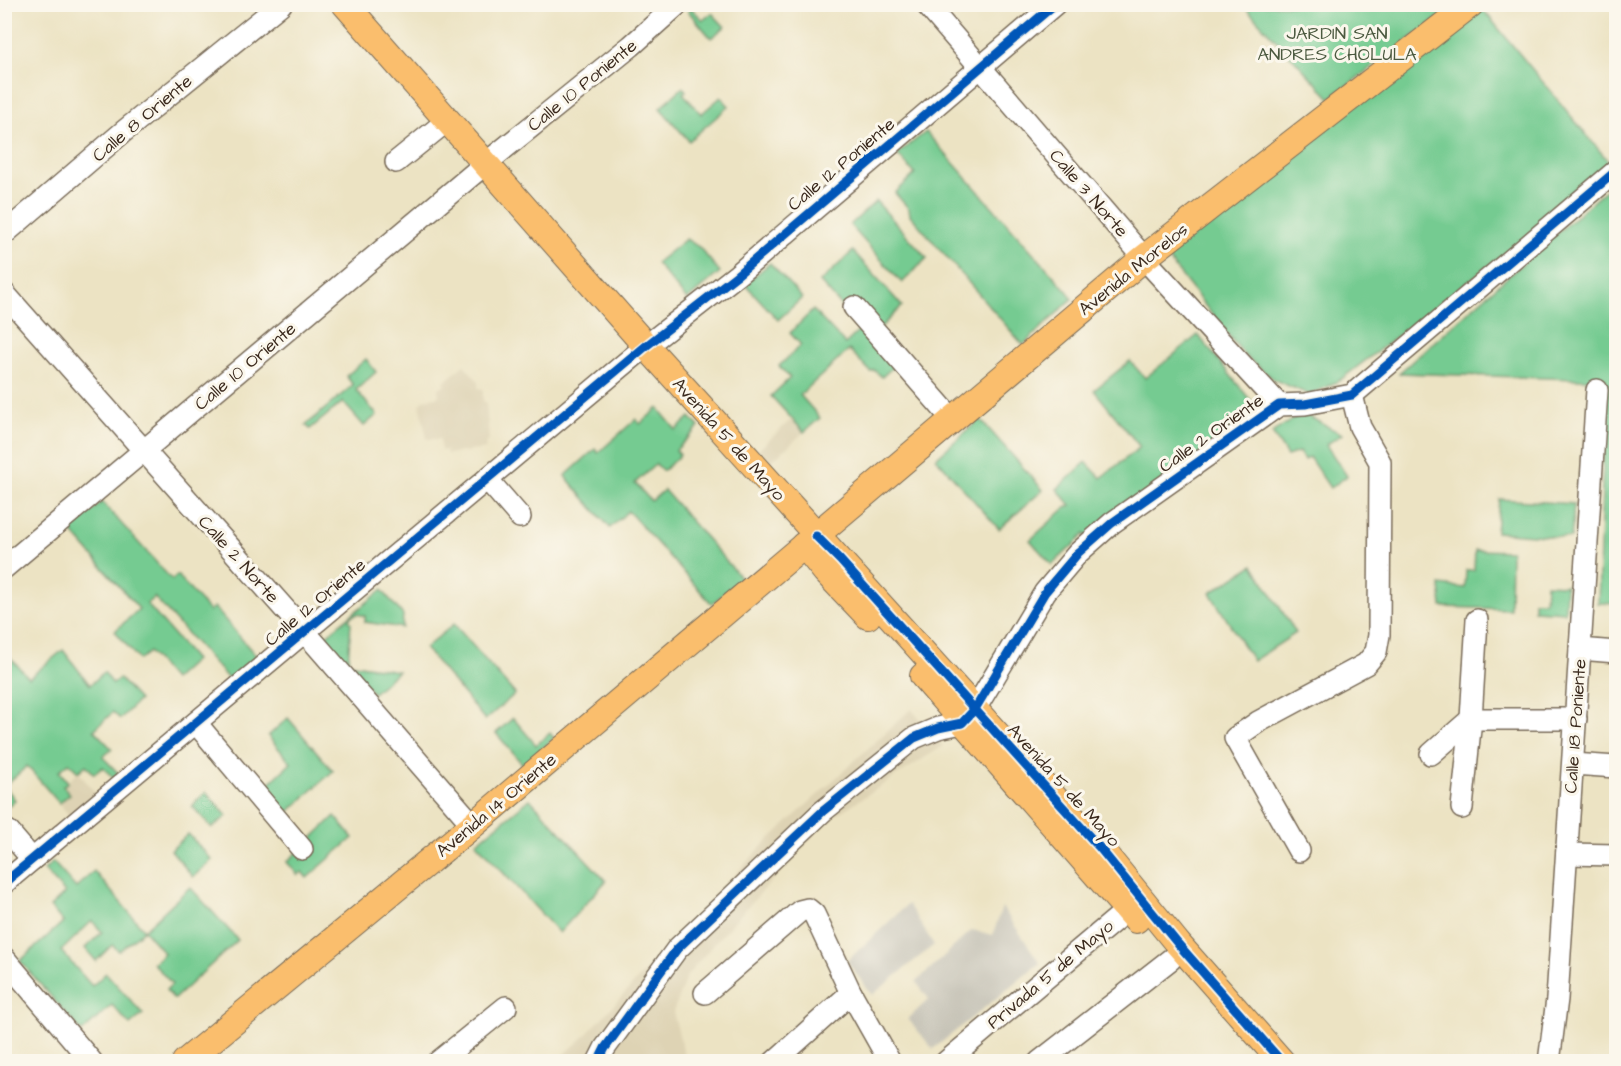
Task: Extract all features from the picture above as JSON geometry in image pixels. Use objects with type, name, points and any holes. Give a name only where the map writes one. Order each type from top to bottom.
[{"type":"main road","name":"Avenida 5 de Mayo","points":[[345,4],[646,346],[810,540],[825,571],[899,649],[969,716],[1099,848],[1178,944],[1282,1062]]},
{"type":"main road","name":"Avenida Morelos","points":[[810,540],[1144,258],[1471,4]]},
{"type":"main road","name":"Avenida 14 Oriente","points":[[185,1062],[473,825],[810,540]]},
{"type":"main road","name":"Avenida 5 de Mayo","points":[[969,716],[1127,910],[1260,1062]]},
{"type":"street","name":"Calle 8 Oriente","points":[[4,234],[123,132],[281,4]]},
{"type":"street","name":"Calle 10 Poniente","points":[[485,164],[631,46],[678,4]]},
{"type":"street","name":"Calle 3 Norte","points":[[926,4],[1144,258],[1279,405]]},
{"type":"street","name":"Calle 12 Poniente","points":[[646,346],[737,274],[1055,4]]},
{"type":"street","points":[[396,162],[448,120]]},
{"type":"street","name":"Calle 10 Oriente","points":[[4,568],[485,164]]},
{"type":"street","name":"Calle 2 Oriente","points":[[969,716],[1045,592],[1077,553],[1112,523],[1279,405],[1305,404],[1352,395],[1617,171]]},
{"type":"street","name":"Calle 2 Norte","points":[[4,293],[473,825]]},
{"type":"street","points":[[854,307],[953,420]]},
{"type":"street","name":"Calle 12 Oriente","points":[[4,883],[646,346]]},
{"type":"street","name":"Calle 18 Poniente","points":[[1549,1062],[1557,999],[1598,390]]},
{"type":"street","points":[[1299,851],[1235,738],[1258,722],[1366,664],[1377,652],[1380,462],[1360,427],[1352,395]]},
{"type":"street","points":[[487,479],[520,517]]},
{"type":"street","points":[[1462,808],[1471,719],[1477,620]]},
{"type":"street","points":[[1580,649],[1617,652]]},
{"type":"street","points":[[598,1062],[605,1048],[677,949],[824,812],[914,738],[969,716]]},
{"type":"street","points":[[1431,753],[1471,719],[1576,719]]},
{"type":"street","points":[[196,723],[302,849]]},
{"type":"street","points":[[1573,764],[1617,767]]},
{"type":"street","points":[[4,833],[8,831],[32,859]]},
{"type":"street","points":[[1567,854],[1617,855]]},
{"type":"street","points":[[705,993],[800,911],[808,909],[814,914],[851,993],[890,1062]]},
{"type":"street","name":"Privada 5 de Mayo","points":[[946,1062],[1127,910]]},
{"type":"street","points":[[4,958],[92,1062]]},
{"type":"street","points":[[1039,1062],[1170,959]]},
{"type":"street","points":[[774,1062],[851,993]]},
{"type":"street","points":[[438,1062],[506,1007]]},
{"type":"shaded area","points":[[464,365],[478,381],[478,388],[483,389],[489,441],[485,443],[486,449],[447,454],[446,450],[441,451],[440,439],[427,439],[420,404],[424,400],[439,396],[438,388],[446,385],[444,382]]},
{"type":"shaded area","points":[[792,419],[804,432],[767,465],[756,452]]},
{"type":"shaded area","points":[[911,709],[943,746],[828,820],[717,940],[686,977],[673,1012],[686,1061],[556,1062],[586,1035],[762,846]]},
{"type":"shaded area","points":[[78,772],[98,796],[72,819],[59,803],[70,794],[63,786]]},
{"type":"shaded area","points":[[908,904],[934,945],[872,995],[847,961]]},
{"type":"shaded area","points":[[1002,907],[1040,963],[933,1049],[908,1019],[929,999],[916,982],[972,930],[993,935]]},
{"type":"green space","name":"JARDIN SAN ANDRES CHOLULA","points":[[1243,5],[1456,5],[1330,98]]},
{"type":"green space","points":[[1480,6],[1613,167],[1569,204],[1340,380],[1310,395],[1275,380],[1245,356],[1165,255]]},
{"type":"green space","points":[[691,8],[703,20],[712,13],[725,27],[711,38],[688,11]]},
{"type":"green space","points":[[683,87],[686,91],[683,93],[701,114],[721,97],[729,106],[689,141],[660,108]]},
{"type":"green space","points":[[926,132],[1072,299],[1023,345],[910,215],[909,209],[895,193],[915,174],[897,154]]},
{"type":"green space","points":[[1616,181],[1616,604],[1598,603],[1606,380],[1399,373]]},
{"type":"green space","points":[[876,201],[927,258],[902,283],[850,225]]},
{"type":"green space","points":[[686,239],[699,247],[720,272],[687,300],[656,263]]},
{"type":"green space","points":[[853,251],[902,306],[880,328],[844,309],[820,282]]},
{"type":"green space","points":[[770,263],[802,298],[778,320],[745,284]]},
{"type":"green space","points":[[813,310],[845,344],[862,328],[896,364],[882,377],[874,370],[871,372],[849,350],[800,395],[820,418],[804,432],[771,396],[790,378],[779,366],[801,345],[790,333]]},
{"type":"green space","points":[[1198,335],[1256,407],[1091,543],[1085,534],[1052,565],[1030,540],[1071,505],[1057,489],[1086,462],[1101,478],[1140,447],[1094,390],[1130,361],[1145,378]]},
{"type":"green space","points":[[366,359],[376,372],[356,390],[377,415],[364,426],[343,402],[310,429],[306,425],[353,385],[346,376]]},
{"type":"green space","points":[[658,408],[676,430],[690,417],[699,427],[676,450],[680,455],[663,471],[656,464],[635,483],[651,501],[664,490],[741,578],[712,604],[628,511],[610,528],[565,476],[595,449],[598,453],[636,419],[640,424]]},
{"type":"green space","points":[[1302,413],[1342,434],[1326,445],[1347,476],[1330,488],[1309,457],[1304,460],[1299,452],[1287,456],[1272,433]]},
{"type":"green space","points":[[980,419],[1043,490],[999,529],[936,458]]},
{"type":"green space","points":[[1499,499],[1574,504],[1571,538],[1496,532]]},
{"type":"green space","points":[[102,502],[172,580],[177,575],[209,611],[214,607],[258,658],[231,682],[154,597],[147,604],[195,660],[173,680],[149,652],[139,660],[115,631],[139,609],[70,530]]},
{"type":"green space","points":[[1475,550],[1511,551],[1510,609],[1442,607],[1440,585],[1465,588],[1466,570],[1474,570]]},
{"type":"green space","points":[[1253,565],[1296,633],[1253,661],[1210,593]]},
{"type":"green space","points":[[1546,584],[1566,585],[1565,612],[1534,610],[1534,601],[1545,601]]},
{"type":"green space","points":[[382,590],[403,615],[402,628],[365,622],[365,616],[358,614],[351,616],[349,621],[351,622],[348,663],[398,671],[373,693],[324,637]]},
{"type":"green space","points":[[454,624],[515,694],[485,720],[425,648]]},
{"type":"green space","points":[[63,650],[90,685],[104,672],[113,684],[119,678],[139,700],[120,719],[113,712],[94,730],[112,749],[103,757],[121,776],[116,781],[103,767],[94,774],[86,765],[78,772],[69,763],[59,771],[68,782],[63,786],[70,794],[59,803],[27,766],[5,786],[15,800],[5,809],[4,651],[29,678]]},
{"type":"green space","points":[[288,718],[333,771],[283,817],[261,791],[291,763],[268,736]]},
{"type":"green space","points":[[513,718],[536,745],[550,733],[554,738],[523,765],[496,733]]},
{"type":"green space","points":[[206,792],[227,816],[212,828],[192,806]]},
{"type":"green space","points":[[530,799],[606,881],[559,933],[476,843]]},
{"type":"green space","points":[[335,816],[353,838],[307,878],[302,872],[298,875],[287,862]]},
{"type":"green space","points":[[188,834],[212,860],[193,877],[171,850]]},
{"type":"green space","points":[[53,862],[76,888],[94,871],[144,930],[119,951],[112,945],[96,961],[85,948],[102,932],[92,921],[61,951],[92,986],[106,973],[143,1014],[130,1025],[112,1005],[82,1032],[20,961],[63,922],[50,907],[65,893],[44,870]]},
{"type":"green space","points":[[190,887],[238,940],[174,999],[166,990],[172,984],[153,963],[164,953],[144,930]]},
{"type":"cycle path","points":[[4,883],[646,346],[737,275],[1055,4]]},
{"type":"cycle path","points":[[598,1062],[605,1048],[677,949],[823,811],[914,738],[938,728],[962,723],[975,709],[1045,592],[1078,553],[1112,523],[1279,405],[1305,404],[1352,395],[1616,171]]},
{"type":"cycle path","points":[[816,536],[1099,847],[1178,944],[1282,1062]]}]
